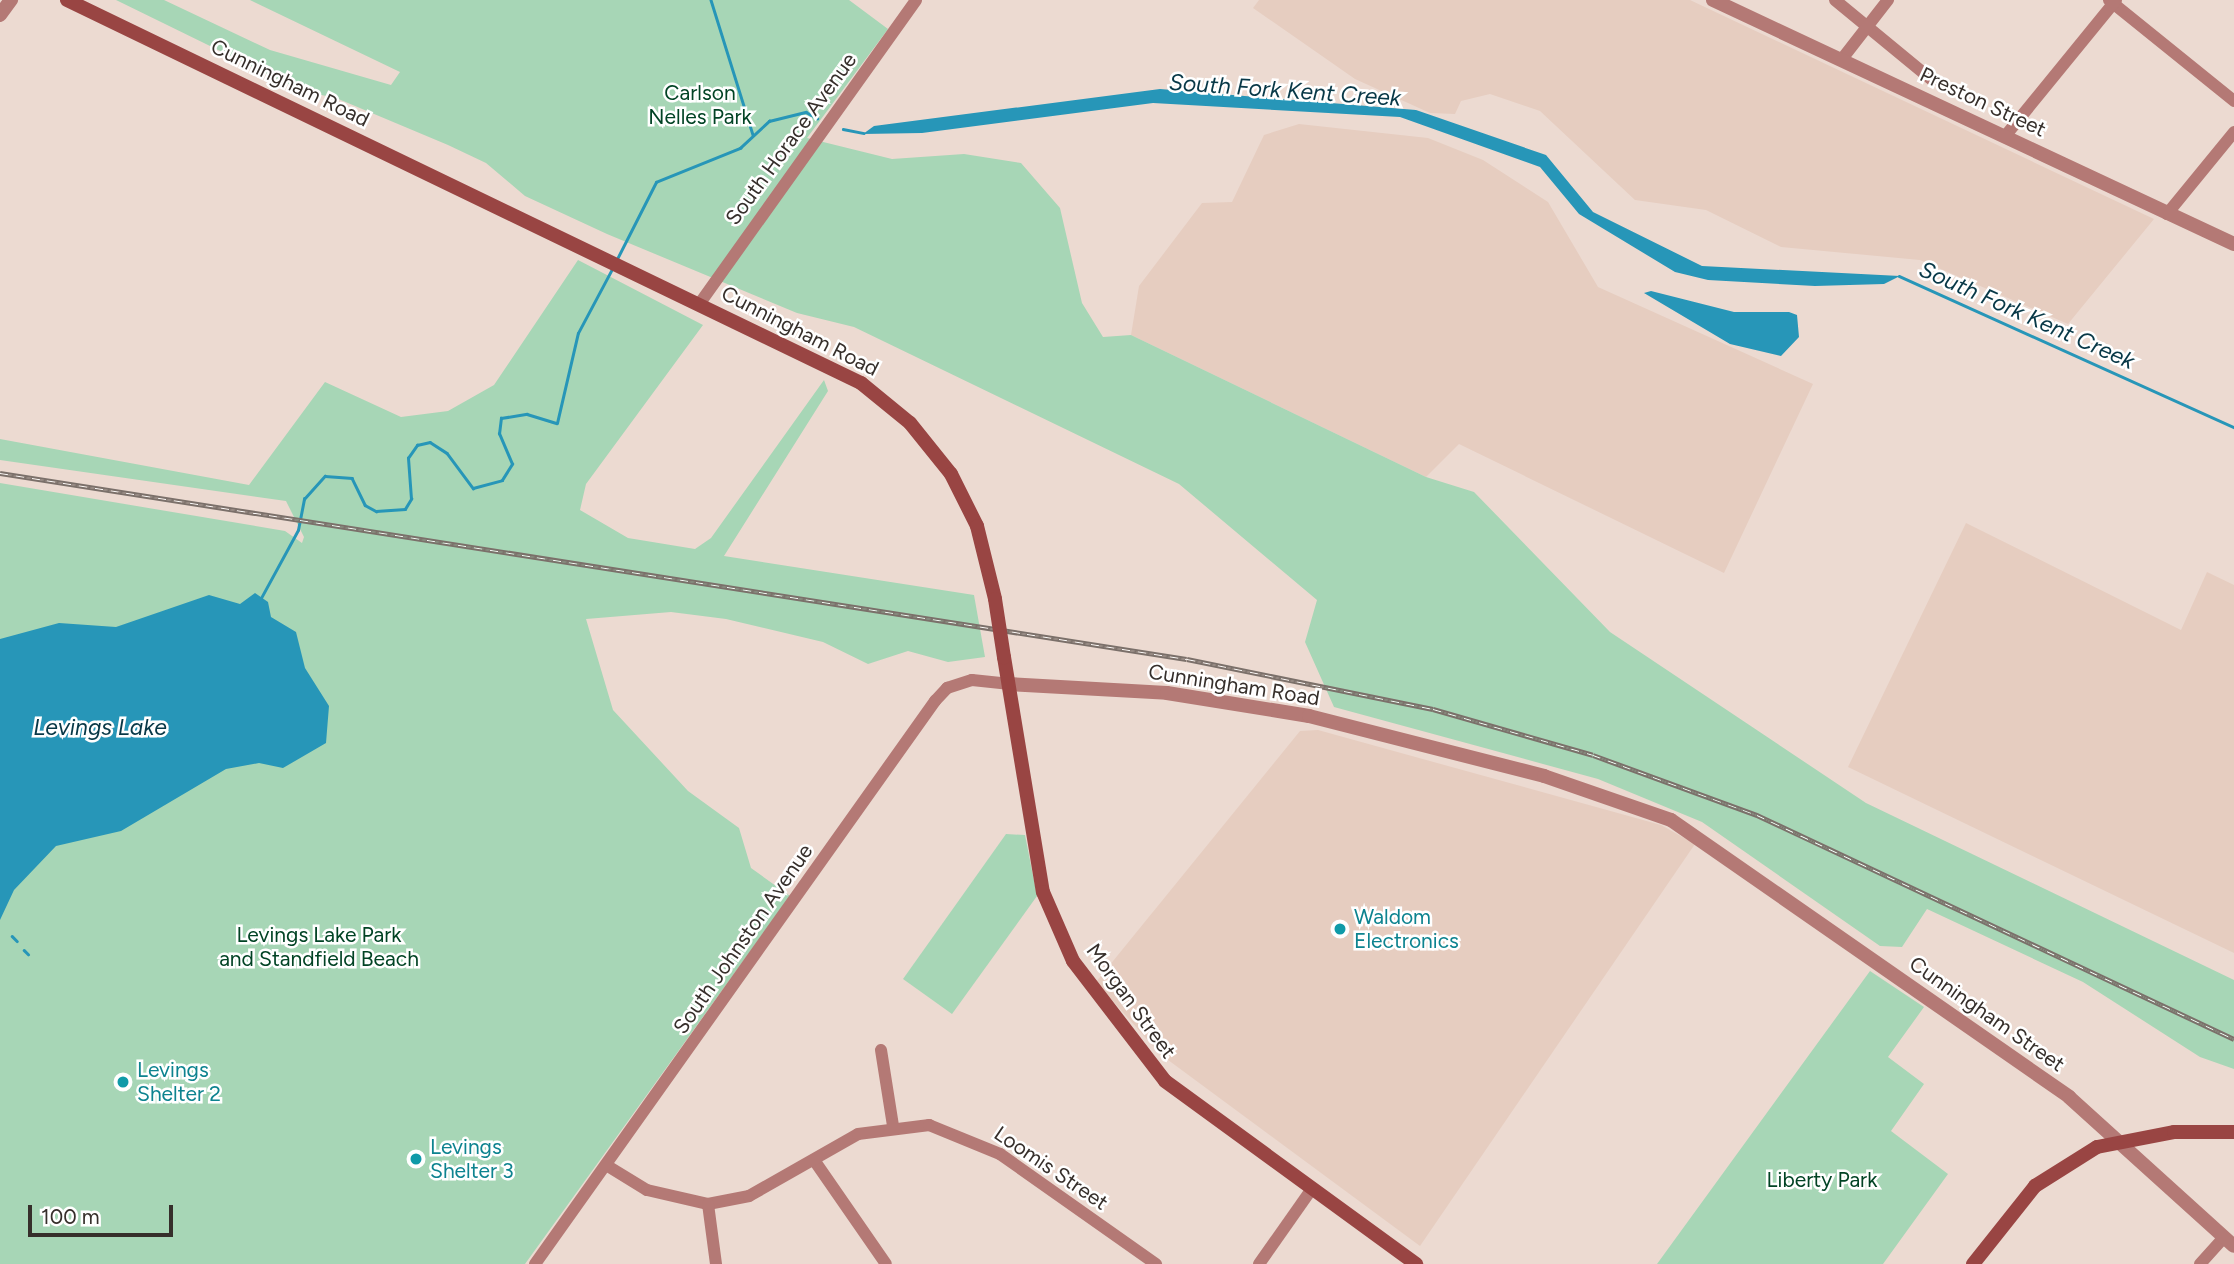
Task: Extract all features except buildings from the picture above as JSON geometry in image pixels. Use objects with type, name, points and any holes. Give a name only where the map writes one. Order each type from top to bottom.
[{"type":"main road","name":"Cunningham Road","points":[[67,0],[845,373],[910,423],[970,509],[995,599],[1008,684]]},
{"type":"main road","name":"Morgan Street","points":[[1008,684],[1043,892],[1073,961],[1165,1081],[1416,1264]]},
{"type":"main road","points":[[1979,1262],[2035,1186],[2072,1161],[2120,1142],[2234,1132]]},
{"type":"street","points":[[0,15],[10,0]]},
{"type":"street","name":"South Horace Avenue","points":[[700,303],[807,149],[916,0]]},
{"type":"street","name":"Preston Street","points":[[1713,0],[2234,244]]},
{"type":"street","points":[[1835,0],[1931,80]]},
{"type":"street","points":[[1842,59],[1888,0]]},
{"type":"street","points":[[2006,135],[2113,1],[2234,101]]},
{"type":"street","points":[[2167,214],[2234,132]]},
{"type":"street","name":"South Johnston Avenue","points":[[535,1264],[935,701],[947,688],[972,680],[1008,684]]},
{"type":"street","name":"Cunningham Road","points":[[1008,684],[1167,693],[1309,716],[1544,776],[1642,808],[1699,836]]},
{"type":"street","name":"Cunningham Street","points":[[1699,836],[2069,1097],[2229,1242]]},
{"type":"street","points":[[881,1050],[893,1126]]},
{"type":"street","name":"Loomis Street","points":[[606,1165],[648,1190],[708,1204],[749,1196],[858,1134],[893,1126],[929,1125],[967,1135],[1156,1264]]},
{"type":"street","points":[[814,1160],[886,1264]]},
{"type":"street","points":[[1259,1264],[1311,1190]]},
{"type":"street","points":[[708,1204],[716,1264]]},
{"type":"street","points":[[2200,1264],[2229,1242]]},
{"type":"shaded area","points":[[1259,0],[1690,0],[2154,219],[2068,324],[1920,260],[1781,247],[1706,210],[1635,200],[1540,111],[1490,94],[1461,101],[1455,114],[1430,113],[1355,79],[1253,8]]},
{"type":"shaded area","points":[[1299,124],[1428,138],[1483,160],[1548,202],[1598,287],[1813,384],[1724,573],[1459,444],[1426,477],[1131,335],[1139,286],[1202,203],[1232,202],[1264,135]]},
{"type":"shaded area","points":[[1966,523],[2181,630],[2207,572],[2234,585],[2234,953],[1848,767]]},
{"type":"shaded area","points":[[1318,730],[1661,825],[1695,844],[1420,1246],[1160,1054],[1096,982],[1300,731]]},
{"type":"green space","name":"Carlson Nelles Park","points":[[116,0],[164,0],[270,50],[391,85],[400,72],[250,0],[849,0],[888,29],[807,138],[892,159],[964,154],[1021,163],[1060,208],[1082,303],[1103,337],[1131,335],[1426,477],[1474,492],[1610,632],[1866,803],[2234,980],[2234,1069],[2200,1057],[2083,982],[1927,909],[1902,947],[1880,946],[1702,822],[1598,779],[1334,707],[1305,642],[1317,600],[1179,484],[854,327],[797,313],[607,234],[525,196],[486,163],[336,98],[302,91]]},
{"type":"green space","name":"Levings Lake Park and Standfield Beach","points":[[578,260],[703,325],[586,484],[580,510],[628,538],[695,549],[711,538],[824,380],[828,391],[724,556],[974,595],[985,657],[948,662],[908,651],[868,664],[823,642],[726,619],[671,612],[586,619],[613,710],[688,791],[739,828],[751,868],[790,896],[525,1264],[0,1264],[0,483],[285,531],[302,543],[304,537],[286,501],[0,460],[0,439],[249,485],[325,382],[401,417],[448,411],[494,385]]},
{"type":"green space","points":[[1006,834],[1025,835],[1037,896],[952,1014],[903,979]]},
{"type":"green space","name":"Liberty Park","points":[[1870,971],[1924,1007],[1888,1057],[1924,1084],[1891,1131],[1948,1174],[1883,1264],[1657,1264]]},
{"type":"water","points":[[1160,89],[1416,110],[1546,155],[1593,212],[1702,266],[1900,276],[1884,284],[1815,286],[1708,280],[1675,272],[1579,214],[1540,167],[1400,117],[1153,103],[922,133],[863,134],[874,126]]},
{"type":"water","points":[[1651,291],[1734,312],[1789,312],[1797,315],[1799,337],[1781,356],[1730,344],[1644,293]]},
{"type":"water","name":"Levings Lake","points":[[255,593],[268,602],[271,617],[296,632],[305,668],[329,706],[326,743],[283,768],[259,763],[226,769],[121,831],[56,846],[14,890],[0,920],[0,639],[59,623],[116,627],[209,595],[240,604]]},
{"type":"waterway","points":[[711,0],[753,135]]},
{"type":"waterway","name":"South Fork Kent Creek","points":[[617,259],[656,182],[740,148],[769,121],[806,112],[817,118]]},
{"type":"waterway","name":"South Fork Kent Creek","points":[[843,129],[864,133]]},
{"type":"waterway","name":"South Fork Kent Creek","points":[[261,598],[298,530],[304,499],[325,476],[352,478],[365,505],[376,511],[405,509],[411,499],[408,458],[417,445],[430,442],[447,453],[473,488],[502,480],[512,464],[499,434],[501,418],[527,414],[557,423],[578,333],[612,269]]},
{"type":"waterway","name":"South Fork Kent Creek","points":[[1899,276],[2234,427]]},
{"type":"waterway","points":[[12,936],[17,941]]},
{"type":"waterway","points":[[24,950],[28,954]]},
{"type":"railway","points":[[0,473],[1187,659],[1433,709],[1593,755],[1757,815],[2234,1039]]},
{"type":"place","name":"Waldom Electronics","points":[[1340,929]]},
{"type":"place","name":"Levings Shelter 2","points":[[123,1082]]},
{"type":"place","name":"Levings Shelter 3","points":[[416,1159]]}]
